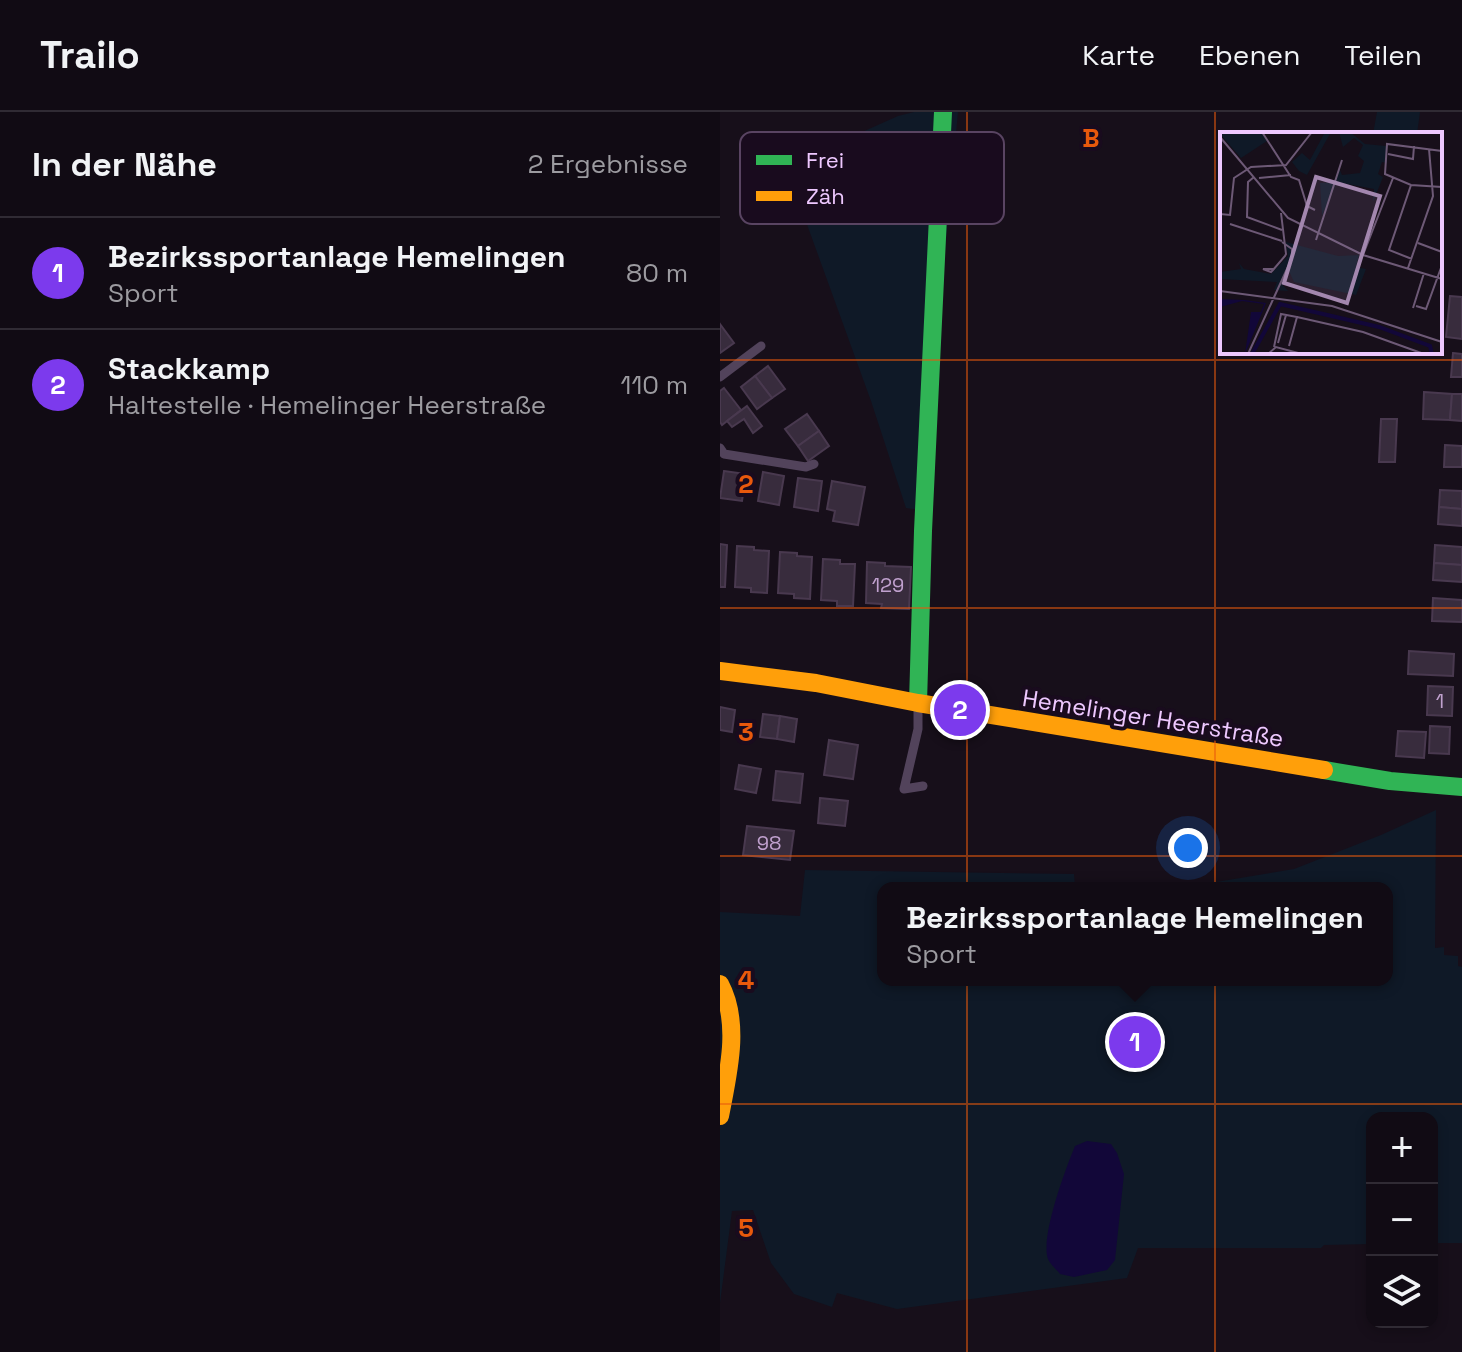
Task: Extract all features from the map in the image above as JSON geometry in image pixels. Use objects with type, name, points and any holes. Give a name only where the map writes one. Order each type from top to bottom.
[{"type":"main road","points":[[942,132],[943,112]]},
{"type":"main road","points":[[918,703],[938,224]]},
{"type":"main road","name":"Hemelinger Heerstraße","points":[[720,671],[816,683],[918,703],[1390,781],[1462,787]]},
{"type":"main road","points":[[720,984],[725,991],[730,1035],[730,1057],[720,1116]]},
{"type":"lane","points":[[720,377],[761,346]]},
{"type":"lane","points":[[720,448],[724,454],[806,467],[814,464]]},
{"type":"lane","points":[[918,703],[918,729],[904,789],[923,786]]},
{"type":"shaded area","points":[[914,112],[958,112],[956,132],[862,132]]},
{"type":"shaded area","points":[[1377,112],[1420,112],[1417,132],[1373,132]]},
{"type":"shaded area","points":[[807,224],[948,224],[921,510],[906,508]]},
{"type":"shaded area","points":[[1436,810],[1435,948],[1444,947],[1444,955],[1458,956],[1458,966],[1462,967],[1462,1243],[1438,1243],[1438,1112],[1366,1112],[1366,1244],[1324,1245],[1321,1248],[1138,1248],[1127,1278],[897,1309],[837,1293],[832,1307],[794,1294],[771,1263],[753,1210],[732,1211],[720,1303],[720,912],[800,916],[805,870],[1074,874],[1075,882],[877,882],[877,986],[1393,986],[1393,882],[1216,882],[1294,869]]},
{"type":"shaded area","points":[[1087,1141],[1111,1144],[1124,1174],[1115,1260],[1107,1270],[1074,1277],[1060,1274],[1049,1261],[1046,1249],[1055,1202],[1075,1146]]},
{"type":"building","points":[[1450,296],[1462,297],[1462,339],[1446,337]]},
{"type":"building","points":[[720,324],[734,343],[720,353]]},
{"type":"building","points":[[1453,353],[1462,354],[1462,377],[1451,377]]},
{"type":"building","points":[[768,366],[785,389],[772,398],[755,376]]},
{"type":"building","points":[[755,376],[772,398],[757,409],[741,387]]},
{"type":"building","points":[[724,388],[741,410],[722,425],[720,391]]},
{"type":"building","points":[[1424,392],[1452,394],[1450,420],[1423,419]]},
{"type":"building","points":[[1452,394],[1462,394],[1462,421],[1450,420]]},
{"type":"building","points":[[747,406],[762,426],[753,433],[744,419],[732,427],[727,421]]},
{"type":"building","points":[[807,414],[819,431],[798,446],[785,429]]},
{"type":"building","points":[[1381,419],[1397,419],[1395,462],[1379,462]]},
{"type":"building","points":[[819,431],[829,446],[808,461],[798,446]]},
{"type":"building","points":[[1445,445],[1462,446],[1462,467],[1444,467]]},
{"type":"building","points":[[724,471],[746,474],[742,501],[720,498]]},
{"type":"building","points":[[763,472],[784,476],[779,505],[758,501]]},
{"type":"building","points":[[798,478],[822,481],[818,511],[794,507]]},
{"type":"building","points":[[832,481],[865,487],[858,525],[833,521],[835,511],[827,509]]},
{"type":"building","points":[[1440,490],[1462,491],[1462,509],[1439,507]]},
{"type":"building","points":[[1439,507],[1462,509],[1462,526],[1438,524]]},
{"type":"building","points":[[720,544],[727,545],[725,587],[720,587]]},
{"type":"building","points":[[1435,545],[1462,547],[1462,565],[1434,563]]},
{"type":"building","points":[[737,546],[769,551],[767,593],[735,587]]},
{"type":"building","points":[[780,552],[812,557],[810,599],[778,593]]},
{"type":"building","points":[[823,559],[855,564],[853,606],[837,606],[837,601],[821,600]]},
{"type":"building","points":[[867,562],[911,567],[909,609],[881,608],[882,604],[866,603]]},
{"type":"building","points":[[1434,563],[1462,565],[1462,582],[1433,580]]},
{"type":"building","points":[[1433,598],[1462,600],[1462,622],[1432,621]]},
{"type":"building","points":[[1409,651],[1454,654],[1453,676],[1408,674]]},
{"type":"building","points":[[1428,686],[1453,687],[1452,716],[1427,715]]},
{"type":"building","points":[[720,707],[735,710],[732,732],[720,730]]},
{"type":"building","points":[[763,714],[780,716],[777,739],[760,737]]},
{"type":"building","points":[[780,716],[797,719],[794,742],[777,739]]},
{"type":"building","points":[[1430,726],[1450,727],[1449,754],[1429,753]]},
{"type":"building","points":[[1398,731],[1426,732],[1424,758],[1396,756]]},
{"type":"building","points":[[829,740],[858,745],[853,779],[824,775]]},
{"type":"building","points":[[739,765],[761,769],[756,793],[735,789]]},
{"type":"building","points":[[776,771],[803,774],[800,803],[773,800]]},
{"type":"building","points":[[820,798],[848,801],[845,826],[818,823]]},
{"type":"building","points":[[747,826],[794,831],[790,860],[743,855]]},
{"type":"traffic: fast","points":[[942,132],[943,112]]},
{"type":"traffic: fast","points":[[918,703],[938,224]]},
{"type":"traffic: fast","points":[[1324,770],[1390,781],[1462,787]]},
{"type":"traffic: slow","points":[[720,671],[816,683],[918,703],[1324,770]]},
{"type":"traffic: slow","points":[[720,984],[730,1015],[731,1032],[729,1066],[720,1116]]},
{"type":"place","name":"Stackkamp","points":[[960,710]]},
{"type":"place","name":"Bezirkssportanlage Hemelingen","points":[[1135,1042]]}]
